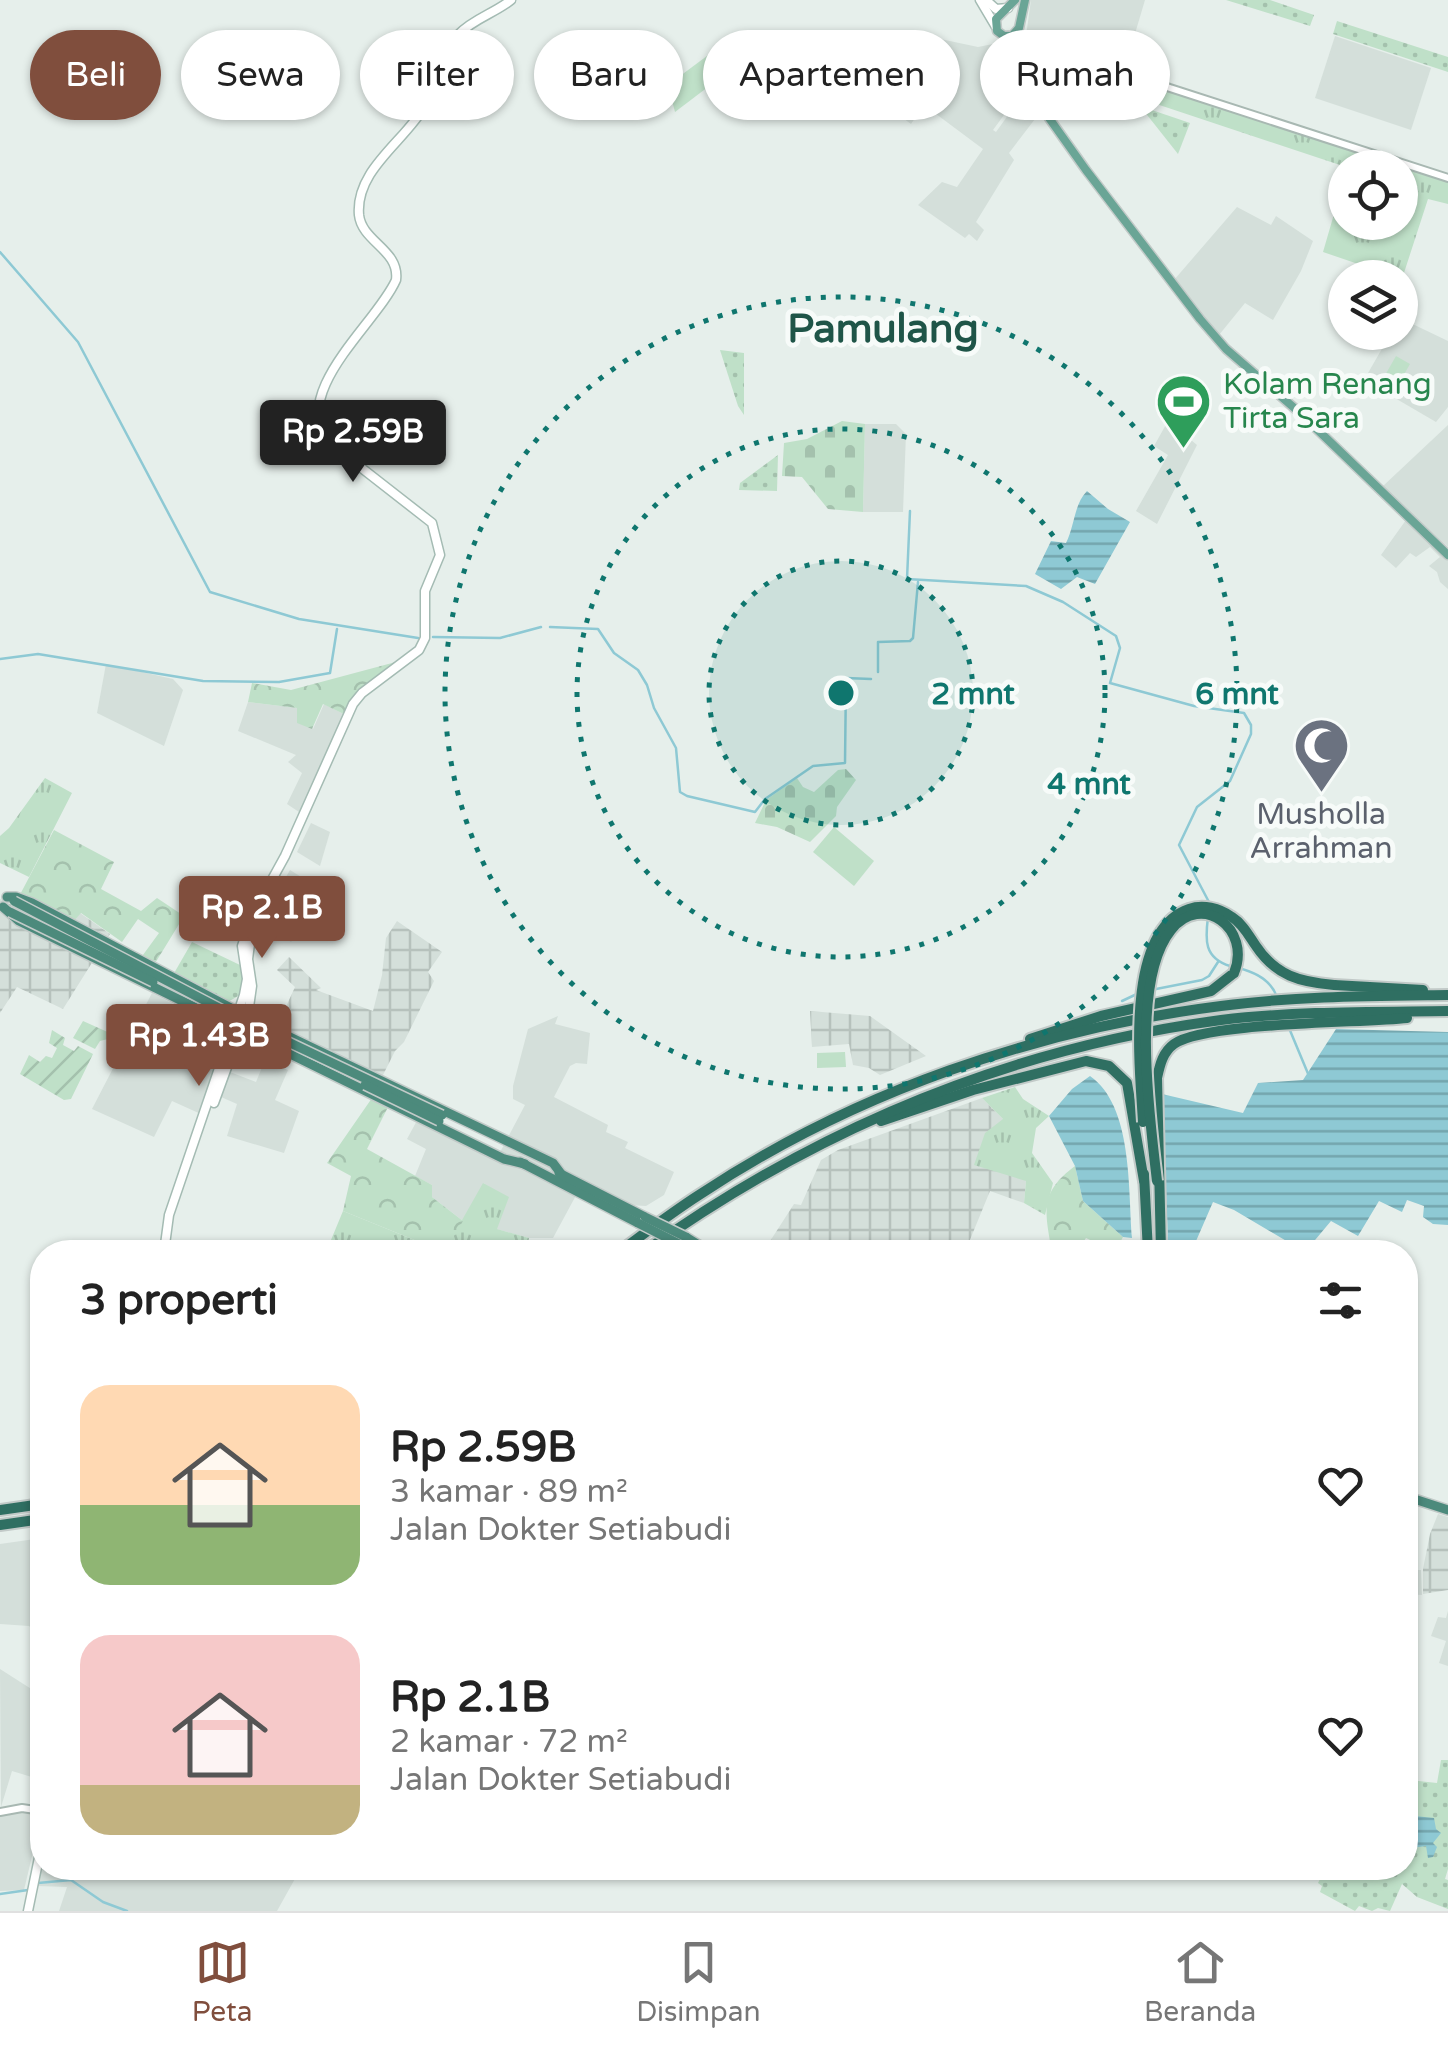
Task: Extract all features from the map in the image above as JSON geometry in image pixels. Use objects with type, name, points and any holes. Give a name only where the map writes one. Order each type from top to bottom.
[{"type":"highway","points":[[6,903],[16,896],[242,1014],[553,1164],[562,1175]]},
{"type":"highway","points":[[6,903],[19,921],[217,1021],[504,1160],[525,1164]]},
{"type":"highway","points":[[6,903],[562,1175],[622,1210]]},
{"type":"highway","points":[[1144,1180],[1140,1004],[1156,942],[1173,916],[1197,906],[1220,910],[1235,919],[1278,971],[1294,979],[1448,994]]},
{"type":"highway","points":[[635,1240],[700,1194],[800,1137],[908,1086],[1072,1024],[1211,991],[1220,987],[1238,962],[1236,937],[1218,918],[1198,914],[1187,917],[1169,932],[1151,985],[1146,1027],[1156,1181]]},
{"type":"highway","points":[[983,1060],[1108,1024],[1267,1001],[1448,994]]},
{"type":"highway","points":[[217,1021],[226,1006]]},
{"type":"highway","points":[[661,1240],[709,1206],[801,1153],[912,1100],[1044,1056],[1205,1023],[1448,1012]]},
{"type":"highway","points":[[1154,1240],[1160,1064],[1172,1045],[1195,1036],[1274,1021]]},
{"type":"highway","points":[[254,1038],[262,1023]]},
{"type":"highway","points":[[801,1153],[934,1102],[1058,1066],[1086,1061],[1109,1066],[1127,1082],[1152,1240]]},
{"type":"highway","points":[[440,1118],[682,1240]]},
{"type":"highway","points":[[1418,1503],[1448,1513]]},
{"type":"highway","points":[[0,1510],[30,1506]]},
{"type":"highway","points":[[0,1525],[30,1521]]},
{"type":"main road","points":[[166,1240],[169,1214],[191,1154],[197,1148],[252,986],[248,959],[251,936],[267,892],[353,704],[422,646],[424,591],[440,555],[429,518],[348,458],[321,432],[318,420],[326,383],[390,292],[397,273],[395,262],[362,224],[359,211],[364,189],[377,165],[425,106],[457,36],[511,0]]},
{"type":"main road","points":[[983,0],[996,9],[1008,8]]},
{"type":"main road","points":[[983,0],[998,30]]},
{"type":"main road","points":[[996,27],[996,19],[1015,0]]},
{"type":"main road","points":[[1017,30],[1025,0]]},
{"type":"main road","points":[[1050,120],[1204,324],[1448,555]]},
{"type":"main road","points":[[242,1014],[246,980],[242,946],[260,898],[267,892]]},
{"type":"main road","points":[[226,1006],[244,995]]},
{"type":"main road","points":[[28,1911],[32,1880]]},
{"type":"street","points":[[1170,88],[1448,178]]},
{"type":"street","points":[[0,1812],[30,1809]]},
{"type":"shaded area","points":[[1031,0],[1145,0],[1136,30],[1027,30]]},
{"type":"shaded area","points":[[1335,36],[1431,68],[1411,130],[1315,98]]},
{"type":"shaded area","points":[[960,43],[980,47],[980,120],[1000,120],[993,130],[996,132],[1005,120],[1034,120],[1009,153],[1014,160],[976,222],[984,230],[977,241],[969,234],[965,238],[918,205],[942,182],[957,187],[983,149],[944,120],[960,120]]},
{"type":"shaded area","points":[[1237,207],[1271,225],[1276,216],[1313,241],[1273,320],[1245,303],[1219,335],[1174,280]]},
{"type":"shaded area","points":[[1418,327],[1448,341],[1448,407],[1436,422],[1364,380],[1381,350],[1418,350]]},
{"type":"shaded area","points":[[1168,421],[1197,445],[1157,524],[1136,511],[1168,455],[1154,446]]},
{"type":"shaded area","points":[[865,424],[896,424],[906,434],[903,512],[863,512]]},
{"type":"shaded area","points":[[1448,425],[1448,547],[1382,487]]},
{"type":"shaded area","points":[[1406,520],[1448,552],[1448,589],[1429,566],[1440,557],[1430,547],[1416,557],[1410,553],[1396,568],[1381,555]]},
{"type":"shaded area","points":[[106,664],[173,679],[183,690],[164,746],[97,713]]},
{"type":"shaded area","points":[[248,702],[297,708],[313,729],[324,704],[348,716],[305,816],[287,804],[302,773],[288,762],[296,755],[238,731]]},
{"type":"shaded area","points":[[311,823],[330,832],[320,866],[297,852]]},
{"type":"shaded area","points":[[290,870],[319,888],[316,905],[291,942],[263,917]]},
{"type":"shaded area","points":[[0,899],[65,931],[80,913],[110,934],[63,1009],[17,987],[0,1013]]},
{"type":"shaded area","points":[[397,921],[442,952],[428,972],[434,981],[382,1077],[277,1026],[295,987],[277,970],[289,957],[321,988],[316,990],[373,1011],[386,938]]},
{"type":"shaded area","points":[[152,993],[211,1023],[205,1036],[228,1048],[203,1115],[172,1101],[154,1137],[92,1109]]},
{"type":"shaded area","points":[[810,1011],[870,1016],[926,1056],[880,1075],[853,1065],[849,1044],[812,1047]]},
{"type":"shaded area","points":[[558,1016],[555,1024],[590,1033],[587,1064],[570,1066],[554,1097],[608,1125],[606,1132],[628,1142],[625,1148],[674,1172],[664,1195],[646,1206],[611,1204],[580,1188],[553,1238],[529,1238],[496,1229],[484,1183],[463,1221],[432,1197],[432,1185],[415,1176],[426,1149],[407,1139],[420,1115],[497,1158],[525,1105],[513,1099],[513,1086],[528,1029]]},
{"type":"shaded area","points":[[265,1060],[288,1070],[275,1100],[299,1111],[284,1153],[227,1136],[237,1104],[221,1097],[230,1072],[256,1082]]},
{"type":"shaded area","points":[[982,1098],[1003,1119],[1026,1181],[1024,1203],[990,1191],[970,1240],[771,1240],[794,1204],[801,1205],[821,1160],[838,1150]]},
{"type":"shaded area","points":[[1438,1514],[1448,1517],[1448,1590],[1423,1594],[1423,1569]]},
{"type":"shaded area","points":[[30,1540],[30,1627],[0,1624],[0,1544]]},
{"type":"shaded area","points":[[1418,1570],[1421,1570],[1422,1595],[1418,1595]]},
{"type":"shaded area","points":[[1448,1611],[1448,1666],[1439,1663],[1446,1641],[1431,1636],[1438,1617],[1446,1618]]},
{"type":"shaded area","points":[[0,1669],[30,1688],[30,1776],[12,1771],[1,1807]]},
{"type":"shaded area","points":[[30,1812],[30,1865],[24,1890],[0,1891],[0,1814]]},
{"type":"shaded area","points":[[38,1880],[294,1880],[277,1911],[59,1911],[67,1887],[37,1886]]},
{"type":"green space","points":[[1226,0],[1270,0],[1314,15],[1310,26]]},
{"type":"green space","points":[[1337,21],[1448,57],[1448,72],[1333,34]]},
{"type":"green space","points":[[703,59],[703,91],[683,106],[683,74]]},
{"type":"green space","points":[[1170,89],[1358,150],[1328,150],[1328,161],[1170,109]]},
{"type":"green space","points":[[1170,116],[1190,123],[1178,154],[1151,120],[1170,120]]},
{"type":"green space","points":[[1418,169],[1448,179],[1448,204],[1428,199],[1418,230]]},
{"type":"green space","points":[[1328,235],[1328,240],[1415,240],[1408,260],[1346,260],[1323,252]]},
{"type":"green space","points":[[720,350],[744,353],[744,415],[738,406]]},
{"type":"green space","points":[[1396,356],[1410,364],[1398,385],[1384,377]]},
{"type":"green space","points":[[842,421],[865,424],[863,512],[828,509],[802,477],[782,476],[784,443],[807,439]]},
{"type":"green space","points":[[778,455],[777,491],[739,490],[740,483]]},
{"type":"green space","points":[[407,659],[358,695],[348,716],[323,704],[312,729],[297,723],[297,708],[248,702],[252,683],[291,690]]},
{"type":"green space","points":[[846,769],[856,780],[837,807],[836,816],[810,842],[777,827],[755,823],[766,800],[797,778],[803,787],[814,792],[838,770]]},
{"type":"green space","points":[[45,778],[72,793],[29,877],[0,863],[0,836]]},
{"type":"green space","points":[[834,827],[874,861],[854,886],[813,852]]},
{"type":"green space","points":[[54,830],[114,862],[101,889],[141,911],[157,898],[184,916],[154,965],[140,959],[159,933],[138,919],[122,942],[81,913],[65,931],[14,906]]},
{"type":"green space","points":[[192,942],[240,965],[244,982],[240,995],[226,1003],[173,975]]},
{"type":"green space","points":[[83,1021],[121,1038],[119,1044],[108,1039],[100,1041],[95,1049],[73,1038]]},
{"type":"green space","points":[[52,1030],[65,1038],[63,1045],[74,1051],[78,1046],[93,1054],[71,1099],[64,1100],[20,1074],[29,1055],[40,1062],[46,1056],[52,1058],[57,1048],[49,1043]]},
{"type":"green space","points":[[845,1052],[846,1067],[817,1068],[817,1053]]},
{"type":"green space","points":[[1015,1087],[1023,1099],[1049,1116],[1036,1128],[1032,1153],[1053,1183],[1045,1215],[1024,1203],[1026,1181],[974,1165],[985,1133],[1003,1119],[982,1098]]},
{"type":"green space","points":[[372,1098],[389,1105],[367,1149],[432,1185],[432,1197],[463,1221],[451,1240],[414,1240],[343,1211],[351,1176],[327,1163]]},
{"type":"green space","points":[[1075,1166],[1083,1201],[1123,1237],[1121,1240],[1050,1240],[1047,1203],[1063,1176]]},
{"type":"green space","points":[[483,1183],[509,1197],[497,1229],[529,1238],[451,1240]]},
{"type":"green space","points":[[343,1211],[414,1240],[331,1240]]},
{"type":"green space","points":[[1441,1760],[1448,1760],[1448,1909],[1417,1897],[1402,1884],[1390,1911],[1359,1906],[1355,1911],[1320,1892],[1320,1880],[1418,1880],[1418,1781],[1437,1783]]},
{"type":"water","points":[[1087,491],[1130,522],[1095,584],[1077,577],[1061,589],[1035,574],[1051,541],[1066,543]]},
{"type":"water","points":[[1336,1029],[1448,1032],[1448,1225],[1433,1224],[1423,1217],[1424,1206],[1407,1200],[1402,1212],[1379,1201],[1358,1236],[1331,1221],[1315,1240],[1285,1240],[1213,1202],[1196,1240],[1168,1240],[1162,1094],[1243,1113],[1258,1083],[1303,1080]]},
{"type":"water","points":[[1090,1076],[1104,1090],[1121,1128],[1132,1238],[1123,1237],[1083,1201],[1075,1166],[1049,1116],[1072,1089]]},
{"type":"water","points":[[1418,1816],[1434,1818],[1441,1833],[1433,1843],[1437,1847],[1433,1857],[1428,1858],[1426,1846],[1418,1847]]},
{"type":"waterway","points":[[0,252],[78,342],[210,592],[299,619],[418,638]]},
{"type":"waterway","points":[[910,511],[907,579],[1026,586],[1063,602],[1116,636],[1120,648],[1110,683],[1194,706],[1244,713],[1251,734],[1230,781],[1197,807],[1179,845],[1210,904]]},
{"type":"waterway","points":[[878,672],[878,642],[913,638],[918,582]]},
{"type":"waterway","points":[[433,637],[500,638],[541,627]]},
{"type":"waterway","points":[[550,627],[598,629],[614,653],[638,670],[676,748],[680,792],[755,812],[765,799],[813,766],[845,763],[846,678],[871,679]]},
{"type":"waterway","points":[[0,659],[38,654],[203,681],[279,682],[330,673],[337,629]]},
{"type":"waterway","points":[[1208,917],[1208,947],[1215,958],[1230,966]]},
{"type":"waterway","points":[[1151,990],[1202,980],[1218,962]]},
{"type":"waterway","points":[[1238,968],[1262,978],[1277,997]]},
{"type":"waterway","points":[[1122,1001],[1139,993]]},
{"type":"waterway","points":[[1289,1028],[1309,1076]]},
{"type":"waterway","points":[[38,1883],[71,1880],[103,1902],[127,1911]]},
{"type":"waterway","points":[[0,1894],[28,1890]]},
{"type":"place","name":"Kolam Renang Tirta Sara","points":[[1184,450]]},
{"type":"place","name":"Musholla Arrahman","points":[[1321,795]]},
{"type":"district","name":"Pamulang","points":[[883,329]]}]
